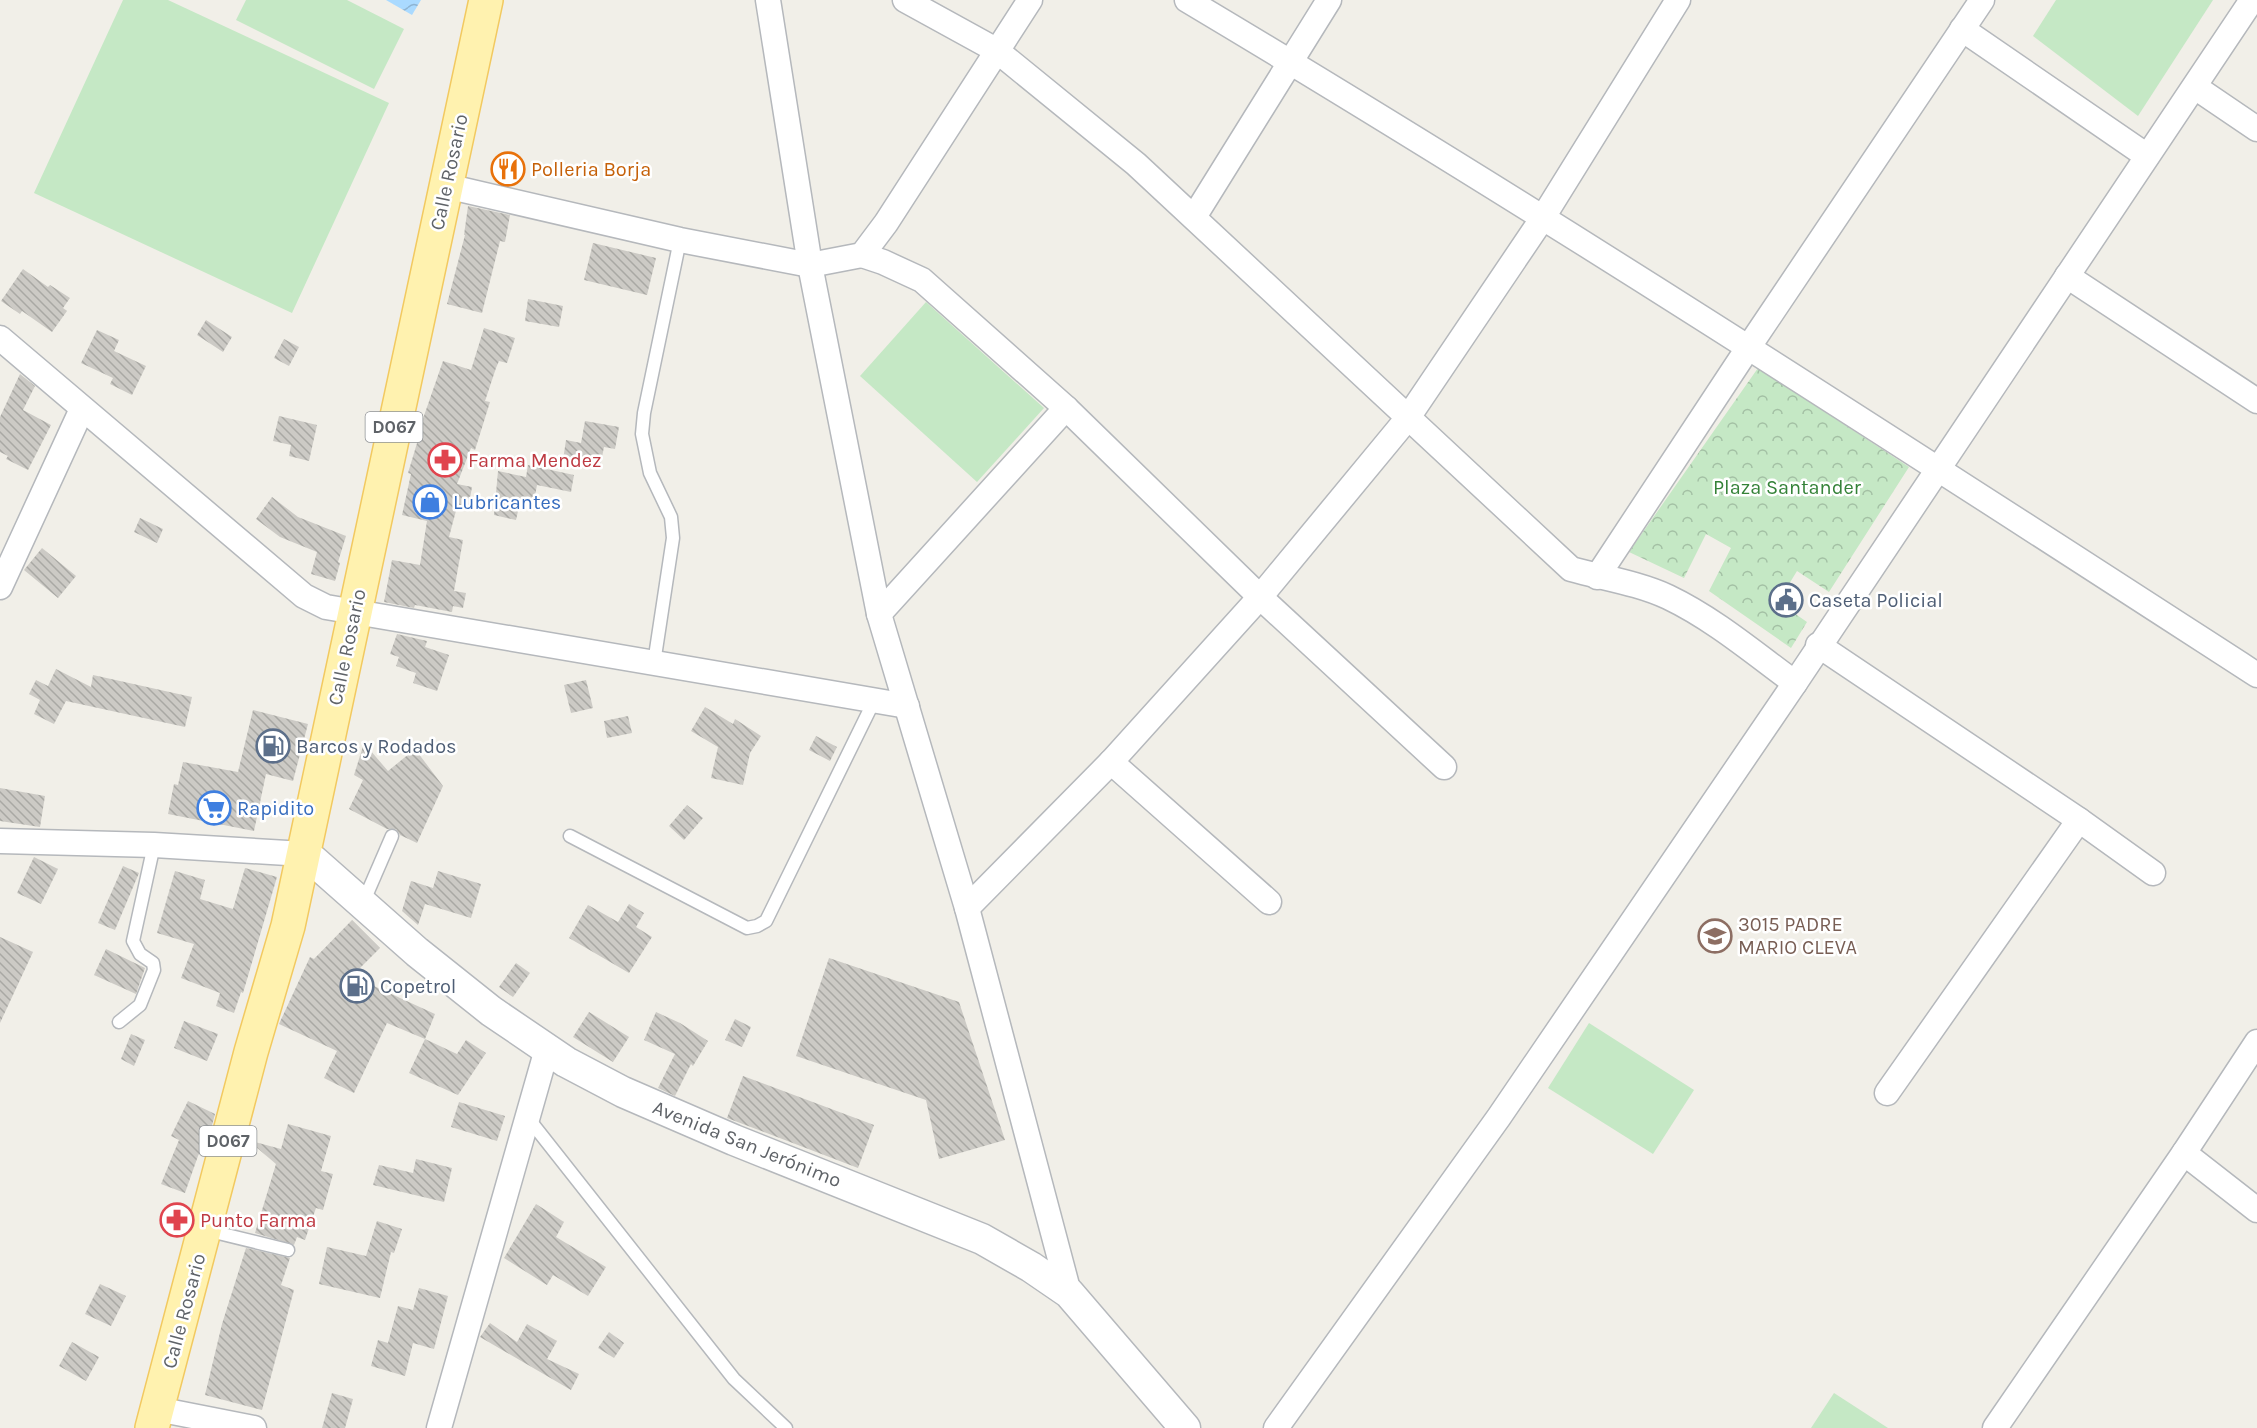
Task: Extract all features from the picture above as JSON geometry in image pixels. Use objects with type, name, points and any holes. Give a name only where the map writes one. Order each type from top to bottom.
[{"type":"main road","name":"Calle Rosario","points":[[155,1419],[251,1052],[288,926],[486,0]]},
{"type":"street","points":[[768,0],[810,265],[879,614],[967,908],[1069,1293]]},
{"type":"street","points":[[905,0],[996,50],[1136,164],[1407,419],[1571,569],[1622,581],[1667,596],[1705,617],[1795,682]]},
{"type":"street","points":[[862,255],[886,223],[1030,0]]},
{"type":"street","points":[[1186,0],[1290,62],[1748,348],[2257,675]]},
{"type":"street","points":[[1194,218],[1329,0]]},
{"type":"street","points":[[967,908],[1111,762],[1260,597],[1407,419],[1542,219],[1678,0]]},
{"type":"street","points":[[1598,577],[1748,348],[1982,0]]},
{"type":"street","points":[[1276,1428],[1499,1117],[1795,682],[2252,0]]},
{"type":"street","points":[[1962,29],[2147,156]]},
{"type":"street","points":[[2195,87],[2257,129]]},
{"type":"street","points":[[446,186],[680,240],[810,265],[862,255],[922,280],[1066,408],[1260,597],[1444,767]]},
{"type":"street","points":[[2067,276],[2257,401]]},
{"type":"street","points":[[0,338],[304,596],[326,607],[907,706]]},
{"type":"street","points":[[879,614],[1066,408]]},
{"type":"street","points":[[0,587],[82,409]]},
{"type":"street","points":[[1818,645],[2079,820],[2153,873]]},
{"type":"street","points":[[1111,762],[1269,902]]},
{"type":"street","points":[[1887,1093],[2079,820]]},
{"type":"street","points":[[0,841],[154,845],[304,854]]},
{"type":"street","name":"Avenida San Jerónimo","points":[[304,854],[417,952],[491,1011],[566,1062],[633,1097],[734,1140],[982,1239],[1031,1267],[1069,1293],[1185,1428]]},
{"type":"street","points":[[1995,1428],[2184,1154],[2257,1042]]},
{"type":"street","points":[[439,1428],[547,1049]]},
{"type":"street","points":[[2184,1154],[2257,1210]]},
{"type":"street","points":[[155,1419],[254,1428]]},
{"type":"lane","points":[[654,663],[673,538],[671,517],[650,474],[642,434],[644,413],[680,240]]},
{"type":"lane","points":[[570,836],[747,928],[757,926],[766,921],[874,701]]},
{"type":"lane","points":[[362,904],[392,836]]},
{"type":"lane","points":[[119,1022],[140,1005],[154,970],[153,963],[140,954],[133,940],[154,845]]},
{"type":"lane","points":[[527,1118],[734,1379],[786,1428]]},
{"type":"lane","points":[[205,1230],[288,1250]]},
{"type":"green space","points":[[123,0],[168,0],[389,103],[292,313],[34,193]]},
{"type":"green space","points":[[246,0],[347,0],[404,29],[374,89],[236,20]]},
{"type":"green space","points":[[2056,0],[2213,0],[2138,116],[2033,36]]},
{"type":"green space","points":[[926,302],[1044,408],[977,482],[860,376]]},
{"type":"green space","name":"Plaza Santander","points":[[1758,368],[1909,467],[1829,592],[1797,571],[1778,602],[1807,622],[1791,648],[1709,591],[1731,548],[1706,534],[1684,578],[1629,552]]},
{"type":"green space","points":[[1589,1023],[1694,1090],[1653,1154],[1548,1088]]},
{"type":"green space","points":[[1834,1393],[1888,1428],[1811,1428]]},
{"type":"water","points":[[386,0],[421,0],[412,15]]},
{"type":"building","points":[[468,206],[510,215],[505,242],[500,241],[482,313],[447,304],[465,235]]},
{"type":"building","points":[[593,243],[656,258],[647,295],[584,280]]},
{"type":"building","points":[[23,269],[48,287],[50,285],[70,298],[63,308],[67,311],[52,332],[22,311],[20,314],[1,301]]},
{"type":"building","points":[[528,299],[563,306],[559,327],[525,321]]},
{"type":"building","points":[[206,320],[232,337],[223,352],[197,335]]},
{"type":"building","points":[[484,328],[515,338],[507,363],[499,361],[496,368],[485,401],[490,402],[475,450],[471,448],[457,484],[472,487],[468,510],[457,507],[449,537],[463,540],[454,591],[466,593],[463,608],[453,606],[452,612],[384,602],[392,560],[420,565],[427,521],[402,515],[411,474],[408,473],[420,433],[418,433],[443,361],[471,370]]},
{"type":"building","points":[[97,330],[119,340],[114,351],[146,366],[132,395],[110,384],[113,378],[81,363]]},
{"type":"building","points":[[284,339],[299,347],[289,366],[274,358]]},
{"type":"building","points":[[20,374],[35,386],[23,410],[51,425],[28,470],[6,459],[8,456],[0,452],[0,417]]},
{"type":"building","points":[[279,416],[317,425],[309,461],[289,456],[291,445],[273,441]]},
{"type":"building","points":[[585,421],[619,427],[615,449],[604,447],[600,467],[563,460],[566,440],[581,443]]},
{"type":"building","points":[[528,465],[574,475],[571,492],[537,485],[534,501],[521,498],[516,520],[494,515],[498,471],[526,477]]},
{"type":"building","points":[[272,497],[298,517],[346,536],[335,581],[311,574],[317,552],[280,537],[256,519]]},
{"type":"building","points":[[140,518],[163,529],[157,543],[134,532]]},
{"type":"building","points":[[42,548],[76,576],[58,598],[24,570]]},
{"type":"building","points":[[397,634],[427,641],[425,647],[449,655],[437,691],[413,683],[416,673],[396,666],[399,657],[390,654]]},
{"type":"building","points":[[56,669],[91,687],[93,675],[192,697],[185,727],[66,701],[54,724],[34,714],[40,700],[29,694],[36,680],[48,686]]},
{"type":"building","points":[[586,680],[593,708],[571,713],[564,685]]},
{"type":"building","points":[[705,707],[733,724],[735,719],[761,736],[750,753],[743,785],[711,778],[718,747],[691,731]]},
{"type":"building","points":[[253,710],[308,724],[293,781],[266,774],[254,831],[168,814],[174,784],[178,785],[183,762],[238,772]]},
{"type":"building","points":[[628,716],[632,733],[607,738],[604,721]]},
{"type":"building","points":[[816,736],[837,747],[830,761],[809,750]]},
{"type":"building","points":[[364,743],[388,771],[415,749],[443,786],[417,843],[400,835],[396,829],[387,829],[349,809],[363,780],[354,775]]},
{"type":"building","points":[[0,788],[45,796],[40,827],[0,821]]},
{"type":"building","points":[[687,805],[703,818],[684,840],[669,826]]},
{"type":"building","points":[[34,857],[58,869],[41,904],[17,893]]},
{"type":"building","points":[[123,866],[139,873],[115,930],[98,923]]},
{"type":"building","points":[[245,868],[277,877],[243,993],[241,992],[234,1013],[216,1006],[220,993],[181,978],[194,944],[157,933],[175,871],[205,880],[200,899],[233,909]]},
{"type":"building","points":[[438,871],[481,884],[471,918],[425,904],[418,925],[402,911],[411,881],[433,888]]},
{"type":"building","points":[[629,904],[644,913],[636,927],[652,937],[629,973],[569,938],[588,905],[618,922]]},
{"type":"building","points":[[352,920],[380,948],[352,976],[435,1014],[425,1039],[387,1023],[354,1093],[324,1078],[337,1051],[279,1024],[310,957],[314,959]]},
{"type":"building","points":[[0,937],[33,952],[0,1023]]},
{"type":"building","points":[[106,949],[145,968],[136,994],[94,975]]},
{"type":"building","points":[[829,958],[959,1002],[1005,1140],[939,1159],[926,1100],[796,1056]]},
{"type":"building","points":[[516,963],[530,973],[513,997],[499,987]]},
{"type":"building","points":[[589,1012],[629,1037],[613,1062],[573,1037]]},
{"type":"building","points":[[656,1012],[680,1023],[708,1041],[693,1066],[691,1064],[675,1096],[658,1088],[675,1054],[644,1040]]},
{"type":"building","points":[[735,1019],[751,1027],[742,1047],[725,1040]]},
{"type":"building","points":[[184,1021],[218,1034],[207,1061],[174,1048]]},
{"type":"building","points":[[131,1034],[145,1040],[134,1066],[121,1059]]},
{"type":"building","points":[[425,1039],[457,1054],[466,1040],[486,1053],[458,1095],[409,1073]]},
{"type":"building","points":[[743,1076],[874,1125],[858,1168],[727,1118]]},
{"type":"building","points":[[188,1101],[215,1114],[185,1193],[161,1184],[179,1140],[171,1136]]},
{"type":"building","points":[[459,1102],[505,1116],[497,1141],[451,1127]]},
{"type":"building","points":[[288,1124],[331,1136],[321,1171],[333,1174],[323,1210],[316,1208],[305,1240],[297,1237],[294,1245],[255,1233],[276,1164],[248,1140],[281,1149]]},
{"type":"building","points":[[416,1159],[452,1168],[444,1202],[373,1185],[379,1165],[413,1173]]},
{"type":"building","points":[[536,1204],[564,1222],[556,1237],[606,1267],[588,1296],[553,1275],[547,1285],[504,1258]]},
{"type":"building","points":[[377,1221],[402,1229],[394,1253],[391,1252],[380,1298],[319,1284],[327,1247],[366,1256]]},
{"type":"building","points":[[246,1248],[290,1258],[281,1285],[294,1290],[262,1410],[205,1395],[222,1324]]},
{"type":"building","points":[[100,1284],[126,1296],[111,1326],[85,1314]]},
{"type":"building","points":[[419,1288],[448,1296],[434,1349],[413,1343],[405,1376],[371,1366],[378,1340],[388,1343],[398,1306],[413,1310]]},
{"type":"building","points":[[490,1323],[517,1342],[527,1324],[557,1341],[547,1359],[579,1374],[571,1390],[480,1337]]},
{"type":"building","points":[[609,1332],[624,1343],[614,1358],[598,1348]]},
{"type":"building","points":[[72,1342],[99,1357],[86,1381],[59,1366]]},
{"type":"building","points":[[332,1393],[353,1399],[345,1428],[322,1428]]},
{"type":"place","name":"Polleria Borja","points":[[508,169]]},
{"type":"place","name":"Farma Mendez","points":[[445,460]]},
{"type":"place","name":"Lubricantes","points":[[430,502]]},
{"type":"place","name":"Caseta Policial","points":[[1786,600]]},
{"type":"place","name":"Barcos y Rodados","points":[[273,746]]},
{"type":"place","name":"Rapidito","points":[[214,808]]},
{"type":"place","name":"3015 PADRE MARIO CLEVA","points":[[1715,936]]},
{"type":"place","name":"Copetrol","points":[[357,986]]},
{"type":"place","name":"Punto Farma","points":[[177,1220]]}]
